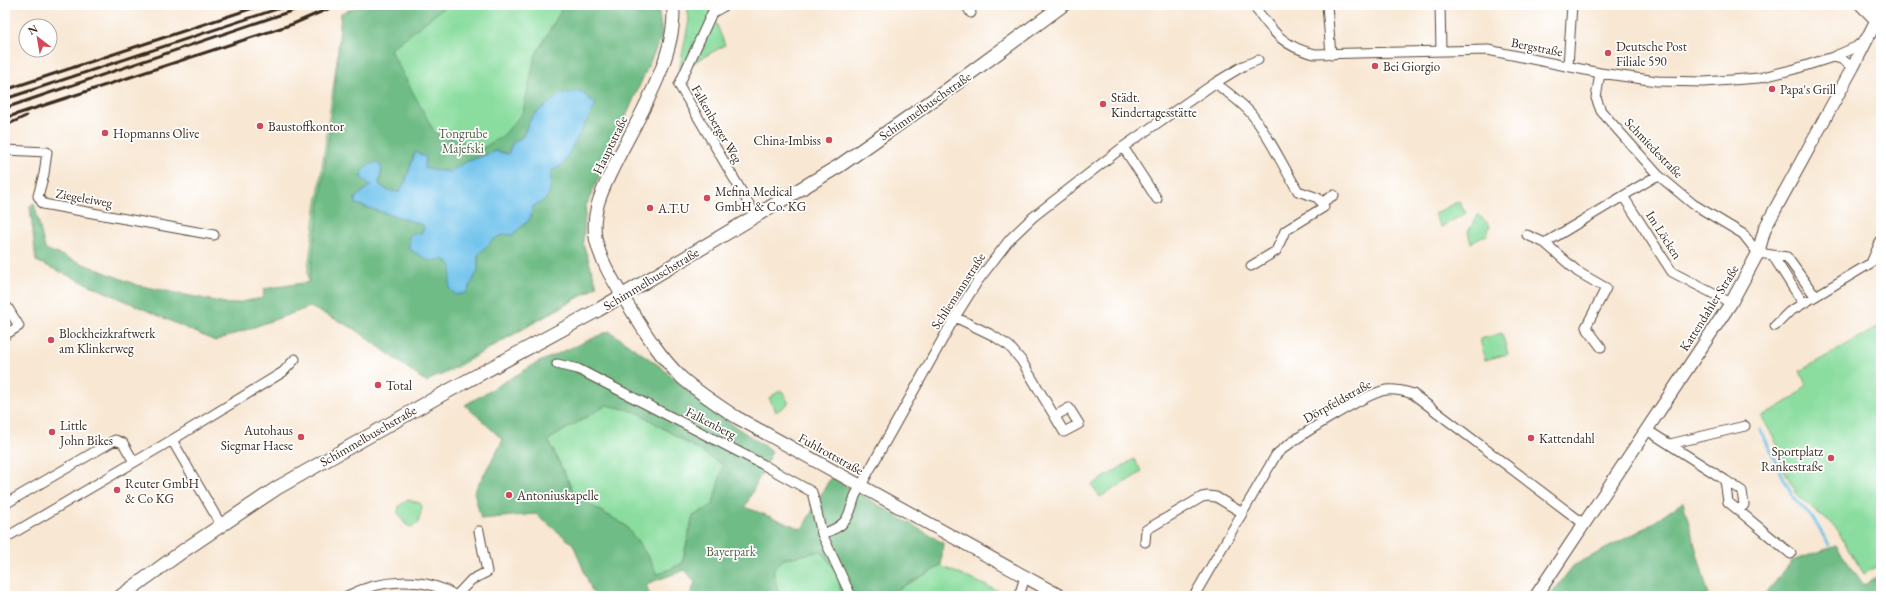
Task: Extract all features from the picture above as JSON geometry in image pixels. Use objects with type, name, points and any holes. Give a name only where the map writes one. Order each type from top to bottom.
[{"type":"main road","name":"Schimmelbuschstraße","points":[[121,596],[221,525],[277,488],[355,443],[622,296],[839,166],[943,93],[1063,5]]},
{"type":"main road","points":[[1862,5],[1880,18]]},
{"type":"street","name":"Hauptstraße","points":[[622,296],[599,251],[596,239],[595,217],[603,191],[655,83],[669,50],[674,25],[673,5]]},
{"type":"street","name":"Falkenberger Weg","points":[[726,5],[712,13],[679,85],[756,216]]},
{"type":"street","name":"Bergstraße","points":[[1252,5],[1277,36],[1299,51],[1331,55],[1441,50],[1488,50],[1600,73],[1657,81],[1723,81],[1759,78],[1833,57],[1856,47],[1870,34]]},
{"type":"street","points":[[1328,5],[1331,55]]},
{"type":"street","points":[[1440,5],[1441,50]]},
{"type":"street","points":[[1568,66],[1572,5]]},
{"type":"street","name":"Kattendahler Straße","points":[[1536,596],[1731,303],[1758,253],[1765,228],[1880,18]]},
{"type":"street","points":[[1833,57],[1841,59],[1853,67]]},
{"type":"street","name":"Schliemannstraße","points":[[860,486],[955,317],[977,282],[1010,239],[1034,217],[1123,147],[1215,83],[1243,66],[1258,60]]},
{"type":"street","name":"Schmiedestraße","points":[[1600,73],[1596,98],[1601,111],[1658,175],[1693,204],[1743,234],[1758,253]]},
{"type":"street","points":[[1215,83],[1252,115],[1261,127],[1298,191],[1318,198],[1324,207],[1285,231],[1276,251],[1251,266]]},
{"type":"street","points":[[1123,147],[1157,198]]},
{"type":"street","name":"Ziegeleiweg","points":[[5,150],[47,152],[44,174],[38,196],[43,204],[214,235]]},
{"type":"street","points":[[1545,243],[1658,175]]},
{"type":"street","points":[[1321,202],[1334,195]]},
{"type":"street","name":"Im Löcken","points":[[1623,196],[1672,272],[1731,303]]},
{"type":"street","points":[[1527,235],[1545,243],[1578,272],[1606,288],[1586,327],[1601,347]]},
{"type":"street","points":[[1775,326],[1789,312],[1871,263],[1881,240]]},
{"type":"street","points":[[1758,253],[1787,257],[1815,296]]},
{"type":"street","points":[[1773,256],[1803,303]]},
{"type":"street","name":"Fuhlrottstraße","points":[[622,296],[655,347],[683,378],[714,402],[736,417],[1060,596]]},
{"type":"street","points":[[5,310],[8,308],[19,326],[5,335]]},
{"type":"street","points":[[955,317],[992,335],[1009,346],[1021,360],[1055,416]]},
{"type":"street","points":[[5,538],[172,440],[283,372],[294,359]]},
{"type":"street","name":"Falkenberg","points":[[557,364],[578,369],[762,464],[812,492],[822,534],[851,596]]},
{"type":"street","name":"Dörpfeldstraße","points":[[1194,596],[1241,512],[1276,455],[1285,446],[1374,394],[1387,390],[1402,390],[1413,394],[1584,524]]},
{"type":"street","points":[[1670,444],[1745,426]]},
{"type":"street","points":[[1647,430],[1742,491],[1744,505],[1738,510]]},
{"type":"street","points":[[5,504],[115,440],[123,443],[134,462]]},
{"type":"street","points":[[172,440],[221,525]]},
{"type":"street","points":[[1725,480],[1728,502],[1791,554]]},
{"type":"street","points":[[822,534],[836,529],[849,517],[855,496],[860,486]]},
{"type":"street","points":[[1145,542],[1146,530],[1202,497],[1216,497],[1241,512]]},
{"type":"street","points":[[347,596],[378,584],[420,582],[447,591],[456,596],[471,580],[486,572],[479,530]]},
{"type":"street","points":[[1022,596],[1020,593],[1025,577]]},
{"type":"green space","name":"Tongrube Majefski","points":[[364,5],[447,5],[390,50],[435,133],[483,148],[504,135],[523,112],[535,56],[564,5],[658,5],[662,35],[586,206],[583,243],[597,286],[426,382],[355,329],[310,307],[215,341],[36,261],[30,206],[34,203],[45,249],[137,285],[230,304],[263,298],[264,289],[309,282],[334,101],[341,13]],"holes":[[[532,116],[533,206],[530,219],[512,235],[507,234],[497,237],[478,255],[478,271],[452,266],[443,259],[430,261],[421,234],[424,228],[423,225],[356,204],[355,198],[371,185],[382,169],[379,184],[386,190],[399,192],[406,180],[415,152],[424,168],[449,172],[466,162],[496,151],[508,154],[512,144],[523,136]]]},
{"type":"green space","name":"Tongrube Majefski","points":[[390,5],[654,5],[654,46],[629,110],[587,195],[582,210],[580,241],[592,278],[592,290],[441,376],[308,281],[308,268],[343,17]]},
{"type":"green space","points":[[687,5],[709,5],[725,45],[679,71],[689,20]]},
{"type":"green space","points":[[1459,201],[1466,213],[1441,227],[1434,214]]},
{"type":"green space","points":[[1478,215],[1490,225],[1487,235],[1471,243],[1468,232]]},
{"type":"green space","name":"Sportplatz Rankestraße","points":[[1881,325],[1881,564],[1864,574],[1835,527],[1798,496],[1784,470],[1778,446],[1762,417],[1793,398],[1806,385],[1800,371]]},
{"type":"green space","name":"Bayerpark","points":[[609,331],[661,367],[703,405],[772,451],[745,507],[802,529],[831,477],[943,543],[941,566],[885,596],[841,596],[839,575],[821,551],[784,559],[773,569],[779,596],[690,596],[695,582],[685,570],[646,584],[650,596],[594,596],[573,544],[536,514],[481,519],[474,492],[503,440],[465,405],[537,363]],"holes":[[[607,405],[637,412],[723,465],[713,505],[693,516],[682,564],[657,575],[649,558],[625,525],[576,497],[548,440]]]},
{"type":"green space","points":[[1502,333],[1508,354],[1485,360],[1480,339]]},
{"type":"green space","points":[[781,390],[789,403],[776,412],[769,398]]},
{"type":"green space","points":[[607,404],[637,412],[723,465],[713,505],[693,516],[682,564],[657,575],[649,558],[625,525],[576,497],[548,440]]},
{"type":"green space","points":[[1134,459],[1142,472],[1100,497],[1092,485]]},
{"type":"green space","points":[[408,500],[420,503],[422,507],[418,524],[411,527],[405,524],[398,512],[399,506]]},
{"type":"green space","points":[[1683,502],[1709,596],[1550,596],[1573,566],[1647,527]]},
{"type":"green space","points":[[1836,546],[1864,585],[1881,575],[1881,596],[1764,596],[1792,561]]},
{"type":"green space","points":[[821,551],[839,575],[841,596],[779,596],[773,569],[784,559]]},
{"type":"green space","points":[[941,566],[1010,596],[885,596]]},
{"type":"water","points":[[580,91],[596,104],[562,166],[551,171],[551,183],[547,197],[533,206],[530,219],[512,235],[507,234],[497,237],[478,255],[478,271],[466,293],[456,295],[449,288],[452,266],[443,259],[430,261],[409,249],[409,237],[413,233],[421,234],[424,228],[423,225],[356,204],[355,198],[371,185],[361,178],[364,167],[377,162],[382,168],[379,184],[387,190],[399,192],[406,180],[415,152],[426,157],[424,168],[449,172],[466,162],[496,151],[508,154],[512,144],[523,136],[532,116],[559,95]]},
{"type":"waterway","points":[[1760,429],[1793,497],[1814,520],[1829,545]]},
{"type":"railway","points":[[5,90],[262,5]]},
{"type":"railway","points":[[5,99],[289,5]]},
{"type":"railway","points":[[5,108],[309,5]]},
{"type":"railway","points":[[5,118],[293,24],[337,5]]},
{"type":"railway","points":[[11,123],[26,116]]},
{"type":"place","name":"Deutsche Post Filiale 590","points":[[1608,53]]},
{"type":"place","name":"Bei Giorgio","points":[[1375,66]]},
{"type":"place","name":"Papa's Grill","points":[[1772,89]]},
{"type":"place","name":"Städt. Kindertagesstätte","points":[[1103,104]]},
{"type":"place","name":"Baustoffkontor","points":[[260,126]]},
{"type":"place","name":"Hopmanns Olive","points":[[105,133]]},
{"type":"place","name":"China-Imbiss","points":[[829,140]]},
{"type":"place","name":"Mefina Medical GmbH & Co. KG","points":[[707,198]]},
{"type":"place","name":"A.T.U","points":[[650,208]]},
{"type":"place","name":"Blockheizkraftwerk am Klinkerweg","points":[[51,340]]},
{"type":"place","name":"Total","points":[[378,385]]},
{"type":"place","name":"Little John Bikes","points":[[52,432]]},
{"type":"place","name":"Autohaus Siegmar Haese","points":[[301,437]]},
{"type":"place","name":"Kattendahl","points":[[1531,438]]},
{"type":"place","name":"Sportplatz Rankestraße","points":[[1831,458]]},
{"type":"place","name":"Reuter GmbH & Co KG","points":[[117,490]]},
{"type":"place","name":"Antoniuskapelle","points":[[509,495]]}]
